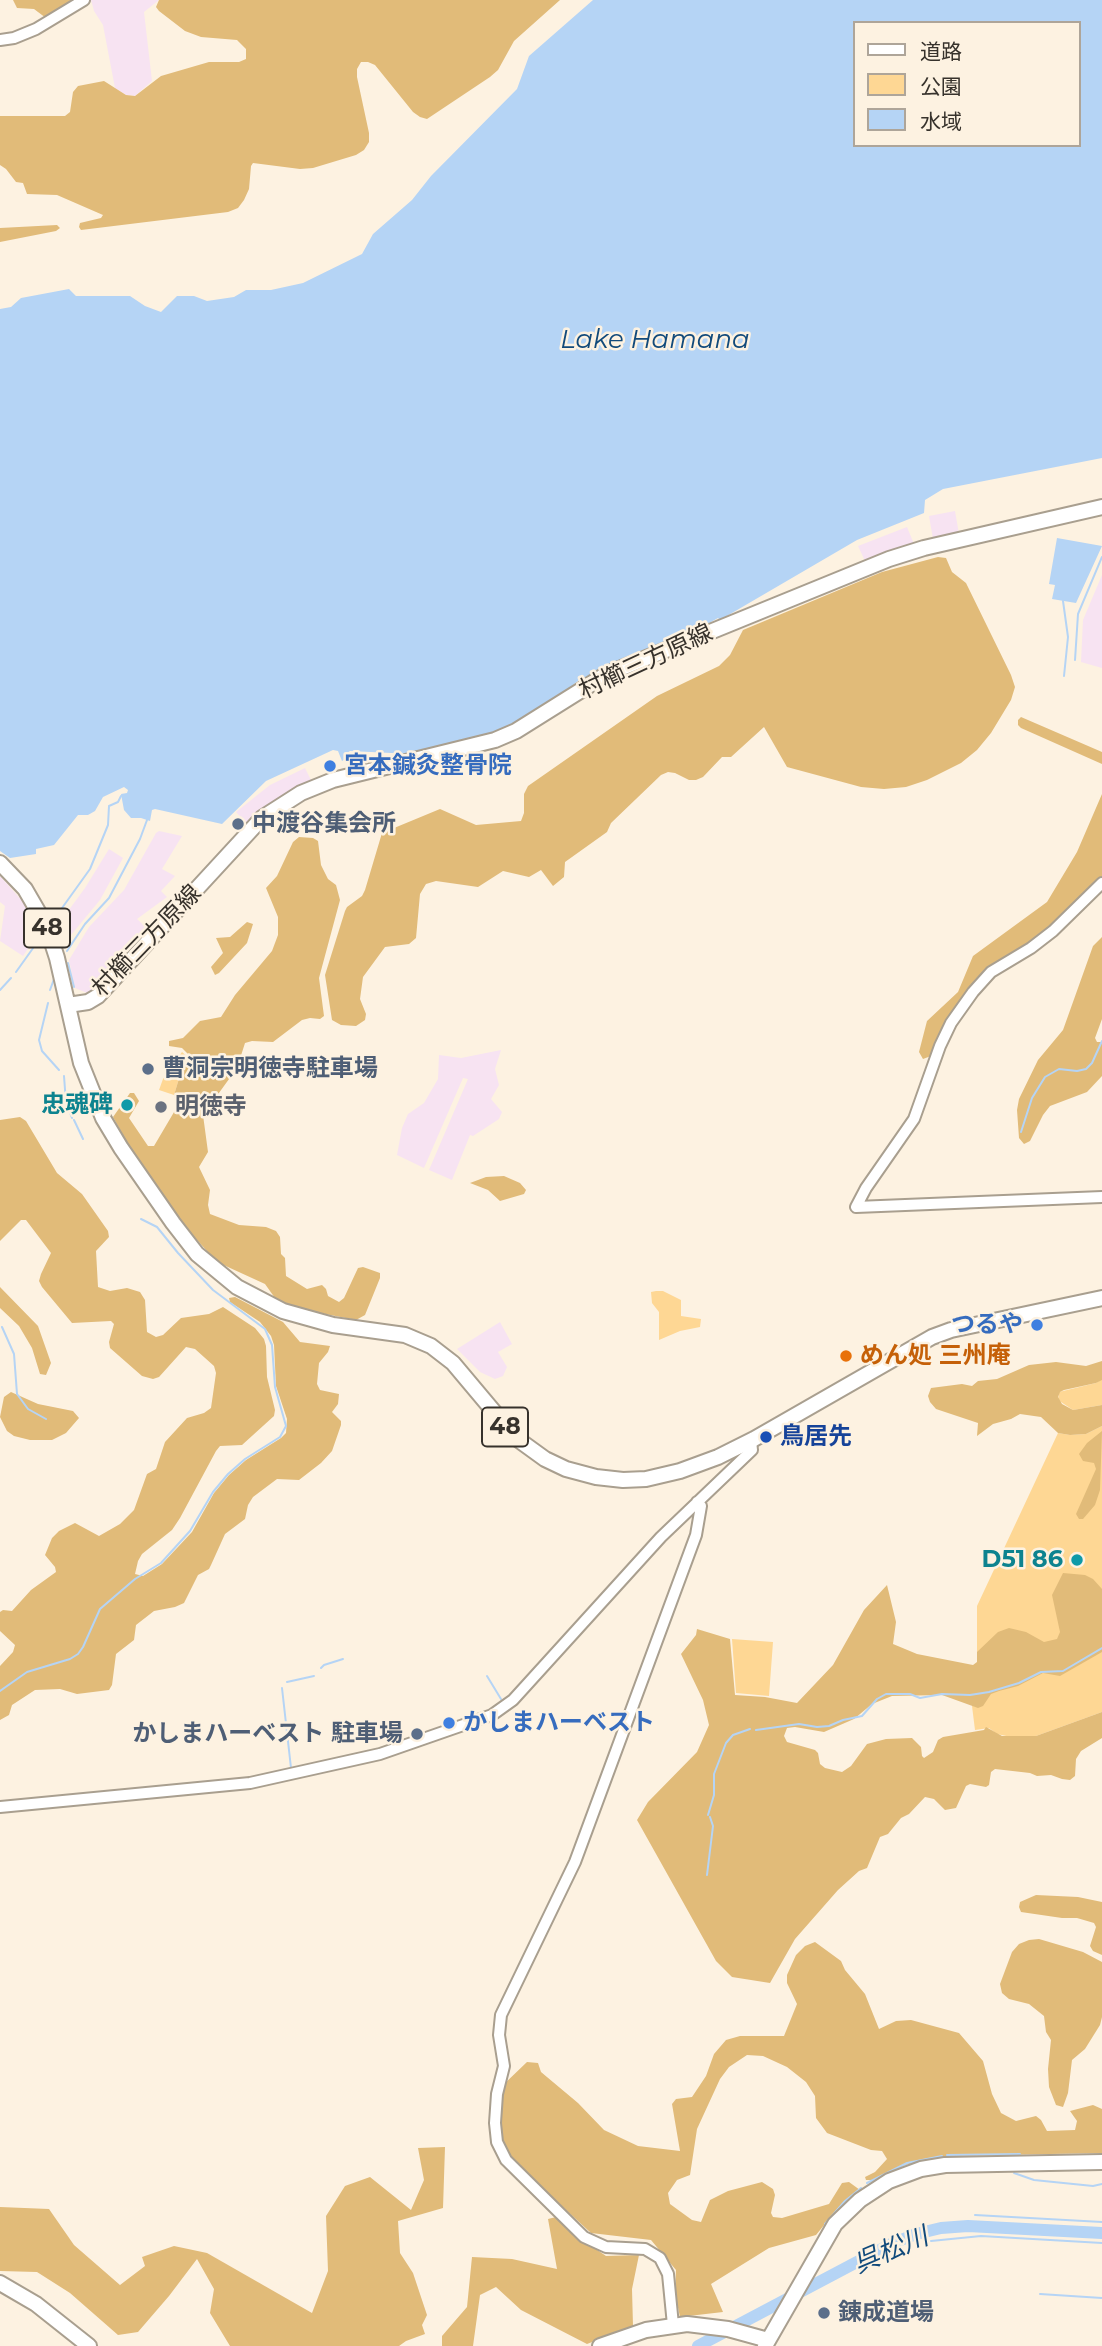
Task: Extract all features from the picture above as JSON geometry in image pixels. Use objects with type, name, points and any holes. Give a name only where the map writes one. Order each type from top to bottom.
[{"type":"main road","name":"村櫛三方原線","points":[[68,1005],[88,1002],[98,996],[262,818],[301,793],[333,780],[495,740],[516,731],[607,674],[890,559],[924,548],[1102,507]]},
{"type":"main road","name":"48","points":[[0,863],[25,889],[43,918],[54,948],[85,1074],[98,1107],[115,1138],[189,1244],[216,1272],[259,1301],[295,1316],[333,1325],[405,1335],[431,1346],[453,1363],[516,1438],[545,1459],[575,1472],[611,1479],[659,1477],[708,1461],[751,1441],[923,1340],[951,1330],[1102,1298]]},
{"type":"main road","points":[[600,2346],[633,2333],[673,2325],[718,2327],[766,2343],[822,2243],[843,2216],[869,2193],[899,2176],[927,2167],[955,2164],[1102,2162]]},
{"type":"main road","points":[[0,2283],[36,2304],[89,2346]]},
{"type":"street","points":[[0,40],[14,38],[36,29],[84,0]]},
{"type":"street","points":[[1102,883],[1046,937],[998,967],[978,985],[944,1037],[914,1119],[866,1188],[856,1208],[1102,1197]]},
{"type":"street","points":[[0,1807],[245,1784],[380,1754],[487,1717],[513,1700],[656,1542],[752,1450],[751,1441]]},
{"type":"street","points":[[673,2325],[668,2274],[660,2258],[645,2249],[606,2247],[584,2237],[504,2157],[497,2142],[495,2123],[497,2094],[504,2066],[499,2035],[501,2015],[573,1867],[696,1535],[701,1506],[697,1502]]},
{"type":"shaded area","points":[[13,0],[76,0],[46,18],[34,9],[17,8]]},
{"type":"shaded area","points":[[91,0],[159,0],[144,12],[152,81],[135,96],[126,95],[115,88],[103,25]]},
{"type":"shaded area","points":[[159,0],[560,0],[514,41],[498,70],[427,119],[413,112],[375,65],[361,62],[357,77],[369,142],[364,150],[356,155],[313,168],[253,163],[249,189],[244,200],[238,208],[228,212],[81,230],[80,223],[101,218],[103,215],[57,195],[27,194],[23,183],[16,182],[0,165],[0,116],[65,116],[70,112],[73,92],[78,86],[104,81],[126,95],[135,96],[161,76],[209,62],[239,62],[246,59],[246,49],[237,40],[201,37],[185,31],[159,11],[156,7]]},
{"type":"shaded area","points":[[57,225],[60,228],[56,231],[0,242],[0,228]]},
{"type":"shaded area","points":[[955,511],[959,534],[933,539],[929,516]]},
{"type":"shaded area","points":[[907,527],[914,544],[865,561],[858,546]]},
{"type":"shaded area","points":[[938,557],[946,558],[952,572],[966,583],[1015,687],[1011,700],[991,733],[977,750],[961,763],[906,787],[861,787],[787,767],[764,727],[731,757],[722,757],[703,777],[689,780],[675,773],[661,775],[611,823],[607,832],[565,862],[564,877],[553,886],[541,870],[529,877],[503,871],[478,887],[436,881],[426,884],[420,894],[416,938],[409,944],[385,947],[363,977],[360,999],[366,1014],[365,1020],[356,1026],[341,1025],[332,1020],[325,975],[345,911],[365,890],[382,833],[440,809],[476,825],[521,821],[524,794],[528,786],[657,696],[719,666],[730,655],[743,630],[882,572]]},
{"type":"shaded area","points":[[1102,575],[1102,668],[1081,662],[1083,620]]},
{"type":"shaded area","points":[[1021,717],[1102,752],[1102,764],[1021,728],[1018,720]]},
{"type":"shaded area","points":[[305,768],[312,782],[278,799],[248,825],[236,812],[270,785]]},
{"type":"shaded area","points":[[1102,794],[1102,876],[1036,939],[995,963],[981,975],[947,1021],[931,1056],[923,1059],[919,1052],[927,1021],[958,992],[973,956],[1047,902],[1077,852]]},
{"type":"shaded area","points":[[159,831],[182,836],[162,869],[175,876],[161,891],[167,897],[137,919],[150,931],[97,989],[87,993],[75,988],[69,960],[89,927],[124,890]]},
{"type":"shaded area","points":[[299,837],[318,841],[321,865],[328,879],[336,885],[340,900],[319,978],[324,1016],[320,1019],[302,1020],[273,1042],[245,1043],[237,1068],[203,1115],[208,1152],[199,1167],[210,1190],[210,1214],[239,1225],[266,1227],[276,1231],[280,1237],[281,1254],[285,1258],[286,1276],[307,1289],[322,1285],[328,1296],[339,1302],[344,1298],[358,1268],[380,1273],[365,1315],[356,1320],[286,1304],[275,1298],[265,1284],[217,1262],[187,1229],[128,1144],[113,1117],[130,1093],[134,1093],[139,1101],[129,1118],[148,1146],[154,1146],[177,1107],[174,1095],[181,1072],[190,1056],[182,1048],[169,1046],[169,1041],[183,1038],[200,1021],[221,1017],[235,995],[272,951],[278,935],[278,917],[266,888],[277,876],[293,842]]},
{"type":"shaded area","points":[[109,849],[123,858],[100,900],[71,935],[60,922]]},
{"type":"shaded area","points":[[0,876],[24,903],[39,933],[23,956],[0,941],[5,906],[0,902]]},
{"type":"shaded area","points":[[247,922],[253,924],[247,943],[215,975],[211,967],[223,953],[216,938],[230,937]]},
{"type":"shaded area","points":[[1102,937],[1102,1019],[1095,1038],[1097,1042],[1102,1042],[1102,1076],[1087,1092],[1050,1106],[1030,1141],[1024,1144],[1019,1138],[1019,1099],[1038,1060],[1063,1030],[1093,946]]},
{"type":"shaded area","points":[[501,1050],[495,1069],[499,1085],[491,1099],[502,1112],[499,1119],[473,1136],[470,1135],[452,1180],[429,1170],[468,1079],[463,1078],[424,1168],[397,1155],[402,1128],[408,1114],[424,1103],[438,1079],[439,1055],[461,1058]]},
{"type":"shaded area","points":[[20,1117],[26,1121],[57,1173],[82,1194],[108,1231],[109,1237],[96,1251],[98,1287],[110,1291],[127,1288],[140,1292],[145,1300],[147,1332],[156,1337],[163,1335],[181,1318],[209,1314],[223,1307],[255,1328],[266,1346],[267,1377],[274,1416],[242,1445],[220,1446],[180,1518],[172,1530],[142,1554],[135,1574],[143,1576],[162,1564],[192,1532],[214,1493],[229,1475],[286,1433],[287,1419],[276,1386],[271,1336],[260,1322],[230,1302],[229,1298],[235,1297],[283,1322],[300,1342],[330,1346],[319,1363],[317,1384],[320,1390],[339,1394],[338,1404],[332,1412],[341,1421],[341,1425],[332,1451],[321,1463],[299,1480],[277,1479],[253,1497],[245,1519],[225,1534],[209,1569],[198,1575],[184,1603],[154,1611],[136,1625],[134,1640],[116,1654],[109,1690],[77,1694],[60,1689],[35,1690],[12,1705],[9,1715],[0,1720],[0,1666],[13,1652],[15,1645],[0,1631],[0,1612],[12,1611],[31,1590],[56,1572],[45,1555],[52,1538],[59,1531],[75,1523],[99,1536],[120,1524],[134,1510],[147,1474],[156,1469],[165,1442],[187,1418],[211,1408],[216,1373],[214,1366],[195,1349],[186,1347],[159,1377],[153,1379],[142,1376],[110,1348],[114,1324],[111,1321],[72,1323],[42,1287],[39,1281],[51,1253],[26,1220],[21,1220],[0,1241],[0,1120]]},
{"type":"shaded area","points":[[504,1176],[520,1183],[526,1190],[524,1194],[500,1201],[488,1190],[470,1183],[486,1177]]},
{"type":"shaded area","points":[[0,1287],[38,1326],[51,1363],[46,1375],[40,1374],[32,1348],[19,1326],[0,1308]]},
{"type":"shaded area","points":[[500,1322],[512,1344],[498,1352],[507,1367],[503,1376],[495,1379],[480,1372],[457,1349]]},
{"type":"shaded area","points":[[1102,1361],[1102,1380],[1064,1390],[1058,1397],[1062,1404],[1073,1410],[1102,1405],[1102,1426],[1086,1434],[1058,1433],[1041,1417],[1020,1414],[993,1424],[977,1436],[978,1423],[936,1409],[928,1396],[931,1388],[962,1384],[972,1386],[978,1381],[997,1379],[1029,1365],[1056,1362],[1086,1366]]},
{"type":"shaded area","points":[[11,1392],[38,1404],[73,1411],[79,1418],[66,1433],[52,1440],[30,1440],[14,1436],[7,1431],[0,1417],[4,1397]]},
{"type":"shaded area","points":[[1102,1431],[1100,1490],[1095,1505],[1083,1519],[1079,1519],[1076,1514],[1096,1469],[1094,1463],[1083,1461],[1079,1454],[1087,1443]]},
{"type":"shaded area","points":[[1063,1573],[1085,1575],[1102,1589],[1102,1652],[1060,1676],[1043,1673],[1018,1686],[991,1694],[983,1706],[978,1708],[942,1695],[892,1696],[872,1704],[854,1719],[824,1732],[795,1727],[787,1728],[784,1736],[787,1742],[815,1750],[820,1764],[825,1768],[842,1772],[851,1766],[867,1744],[886,1739],[912,1738],[921,1747],[924,1758],[933,1752],[938,1740],[943,1737],[984,1730],[986,1727],[1002,1736],[1036,1736],[1102,1712],[1102,1738],[1081,1751],[1076,1759],[1075,1776],[1070,1780],[1051,1775],[1037,1776],[995,1769],[991,1772],[989,1785],[986,1787],[970,1784],[966,1786],[956,1808],[945,1810],[934,1799],[925,1797],[909,1814],[901,1818],[888,1834],[880,1837],[867,1868],[859,1871],[838,1890],[795,1939],[770,1983],[732,1977],[716,1961],[637,1820],[648,1802],[697,1752],[709,1725],[703,1700],[681,1654],[696,1635],[697,1629],[730,1639],[735,1695],[797,1703],[833,1665],[864,1610],[887,1585],[896,1622],[893,1644],[917,1654],[973,1665],[977,1662],[977,1652],[998,1632],[1009,1628],[1026,1632],[1044,1642],[1057,1639],[1060,1632],[1052,1595]]},
{"type":"shaded area","points":[[1036,1895],[1078,1897],[1102,1902],[1102,1955],[1093,1951],[1090,1946],[1096,1927],[1094,1923],[1077,1918],[1021,1912],[1020,1902]]},
{"type":"shaded area","points":[[1039,1939],[1083,1952],[1102,1962],[1100,2025],[1085,2049],[1072,2060],[1068,2093],[1063,2107],[1056,2105],[1049,2087],[1051,2040],[1046,2032],[1044,2016],[1029,2004],[1009,1999],[1002,1993],[1000,1984],[1012,1952],[1019,1944]]},
{"type":"shaded area","points":[[815,1942],[841,1961],[865,1994],[879,2029],[896,2021],[911,2020],[959,2033],[983,2061],[992,2094],[1001,2113],[1016,2121],[1036,2116],[1047,2131],[1075,2130],[1077,2121],[1070,2111],[1093,2105],[1102,2109],[1102,2153],[945,2156],[905,2165],[875,2180],[866,2180],[865,2177],[875,2172],[887,2159],[882,2151],[871,2150],[827,2133],[816,2118],[815,2096],[806,2082],[787,2067],[763,2056],[747,2055],[729,2067],[720,2079],[697,2129],[690,2175],[677,2180],[668,2193],[670,2204],[692,2220],[701,2222],[710,2200],[728,2191],[762,2182],[773,2189],[775,2195],[771,2213],[773,2217],[782,2218],[829,2204],[842,2183],[849,2182],[860,2190],[838,2208],[816,2235],[769,2248],[711,2284],[723,2312],[680,2317],[675,2293],[676,2270],[651,2240],[591,2233],[513,2161],[498,2134],[502,2086],[527,2062],[538,2063],[541,2072],[578,2103],[604,2130],[638,2146],[680,2151],[672,2104],[676,2099],[692,2097],[706,2076],[714,2054],[726,2040],[740,2036],[784,2036],[797,2004],[787,1983],[787,1975],[796,1955],[805,1946]]},
{"type":"shaded area","points":[[445,2147],[443,2208],[398,2221],[400,2253],[413,2273],[427,2315],[422,2325],[425,2334],[399,2346],[230,2346],[210,2313],[214,2289],[197,2259],[138,2332],[118,2335],[70,2293],[37,2272],[0,2271],[0,2207],[49,2209],[74,2245],[120,2285],[145,2266],[142,2257],[174,2246],[207,2253],[312,2313],[328,2271],[326,2216],[345,2186],[370,2177],[411,2210],[424,2180],[418,2148]]},
{"type":"shaded area","points":[[560,2216],[587,2243],[606,2256],[639,2255],[632,2289],[633,2326],[587,2344],[521,2310],[496,2287],[480,2295],[473,2346],[442,2346],[442,2336],[467,2307],[472,2257],[512,2259],[557,2269],[548,2219]]},
{"type":"green space","points":[[182,1052],[189,1058],[181,1072],[174,1095],[159,1090],[163,1079]]},
{"type":"green space","points":[[663,1291],[681,1300],[681,1316],[701,1319],[700,1327],[680,1331],[659,1340],[659,1312],[652,1303],[651,1292]]},
{"type":"green space","points":[[1102,1379],[1102,1405],[1073,1410],[1058,1400],[1059,1392]]},
{"type":"green space","points":[[1102,1426],[1102,1712],[1036,1736],[1011,1737],[997,1734],[989,1728],[975,1730],[972,1706],[977,1662],[977,1606],[1058,1433],[1086,1434]]},
{"type":"green space","points":[[732,1639],[773,1642],[769,1696],[736,1693]]},
{"type":"water","name":"Lake Hamana","points":[[593,0],[1102,0],[1102,458],[943,489],[925,500],[924,513],[857,540],[720,620],[718,618],[688,635],[579,680],[557,698],[513,726],[493,735],[412,754],[350,751],[342,761],[338,751],[333,750],[266,781],[222,824],[155,809],[152,810],[150,821],[131,818],[124,810],[121,794],[127,793],[128,790],[124,787],[103,797],[95,811],[88,815],[78,815],[54,845],[36,849],[36,854],[10,858],[0,851],[0,309],[11,307],[21,298],[69,289],[76,296],[130,296],[161,312],[177,296],[194,296],[207,301],[234,297],[246,290],[271,290],[303,283],[362,254],[373,234],[412,200],[431,176],[517,89],[529,56]]},
{"type":"water","points":[[1057,538],[1102,546],[1076,603],[1052,599],[1055,585],[1049,584]]},
{"type":"waterway","points":[[1075,660],[1078,614],[1102,557]]},
{"type":"waterway","points":[[1063,601],[1068,637],[1064,676]]},
{"type":"waterway","points":[[57,915],[90,869],[108,825],[109,806],[118,802],[121,796]]},
{"type":"waterway","points":[[67,951],[85,924],[109,898],[147,820]]},
{"type":"waterway","points":[[16,972],[41,937]]},
{"type":"waterway","points":[[68,963],[74,987]]},
{"type":"waterway","points":[[0,990],[11,978]]},
{"type":"waterway","points":[[50,990],[54,979]]},
{"type":"waterway","points":[[48,1003],[39,1040],[42,1051],[59,1070]]},
{"type":"waterway","points":[[1021,1132],[1032,1098],[1045,1077],[1059,1069],[1086,1069],[1092,1063],[1102,1041]]},
{"type":"waterway","points":[[64,1076],[66,1103],[72,1118]]},
{"type":"waterway","points":[[74,1120],[83,1139]]},
{"type":"waterway","points":[[0,1691],[27,1672],[78,1654],[100,1609],[135,1579],[161,1563],[190,1531],[213,1492],[228,1474],[245,1459],[280,1437],[286,1426],[275,1387],[272,1345],[265,1329],[213,1290],[157,1227],[141,1219]]},
{"type":"waterway","points":[[2,1327],[14,1354],[17,1394],[28,1409],[46,1419]]},
{"type":"waterway","points":[[756,1730],[799,1724],[829,1726],[862,1716],[877,1699],[886,1694],[910,1694],[920,1698],[989,1692],[1019,1683],[1041,1672],[1063,1671],[1102,1648]]},
{"type":"waterway","points":[[321,1668],[343,1659]]},
{"type":"waterway","points":[[287,1682],[314,1676]]},
{"type":"waterway","points":[[487,1676],[501,1699]]},
{"type":"waterway","points":[[282,1688],[291,1768]]},
{"type":"waterway","points":[[708,1815],[714,1795],[714,1774],[726,1743],[733,1735],[750,1729]]},
{"type":"waterway","points":[[707,1875],[713,1826],[710,1817]]},
{"type":"waterway","points":[[947,2155],[1020,2154]]},
{"type":"waterway","points":[[867,2183],[907,2163],[942,2156]]},
{"type":"waterway","points":[[1014,2173],[1034,2180],[1093,2186],[1102,2184]]},
{"type":"waterway","points":[[825,2224],[845,2201],[861,2188]]},
{"type":"waterway","points":[[975,2215],[1102,2222]]},
{"type":"waterway","name":"呉松川","points":[[698,2346],[891,2244],[916,2234],[941,2228],[968,2226],[1102,2233]]},
{"type":"waterway","points":[[931,2241],[981,2236],[1102,2243]]},
{"type":"waterway","points":[[1040,2294],[1102,2298]]},
{"type":"place","name":"宮本鍼灸整骨院","points":[[330,766]]},
{"type":"place","name":"中渡谷集会所","points":[[238,824]]},
{"type":"place","name":"曹洞宗明徳寺駐車場","points":[[148,1069]]},
{"type":"place","name":"忠魂碑","points":[[127,1105]]},
{"type":"place","name":"明徳寺","points":[[161,1107]]},
{"type":"place","name":"つるや","points":[[1037,1325]]},
{"type":"place","name":"めん処 三州庵","points":[[846,1356]]},
{"type":"place","name":"鳥居先","points":[[766,1437]]},
{"type":"place","name":"D51 86","points":[[1077,1560]]},
{"type":"place","name":"かしまハーベスト","points":[[449,1723]]},
{"type":"place","name":"かしまハーベスト 駐車場","points":[[417,1734]]},
{"type":"place","name":"錬成道場","points":[[824,2313]]}]
